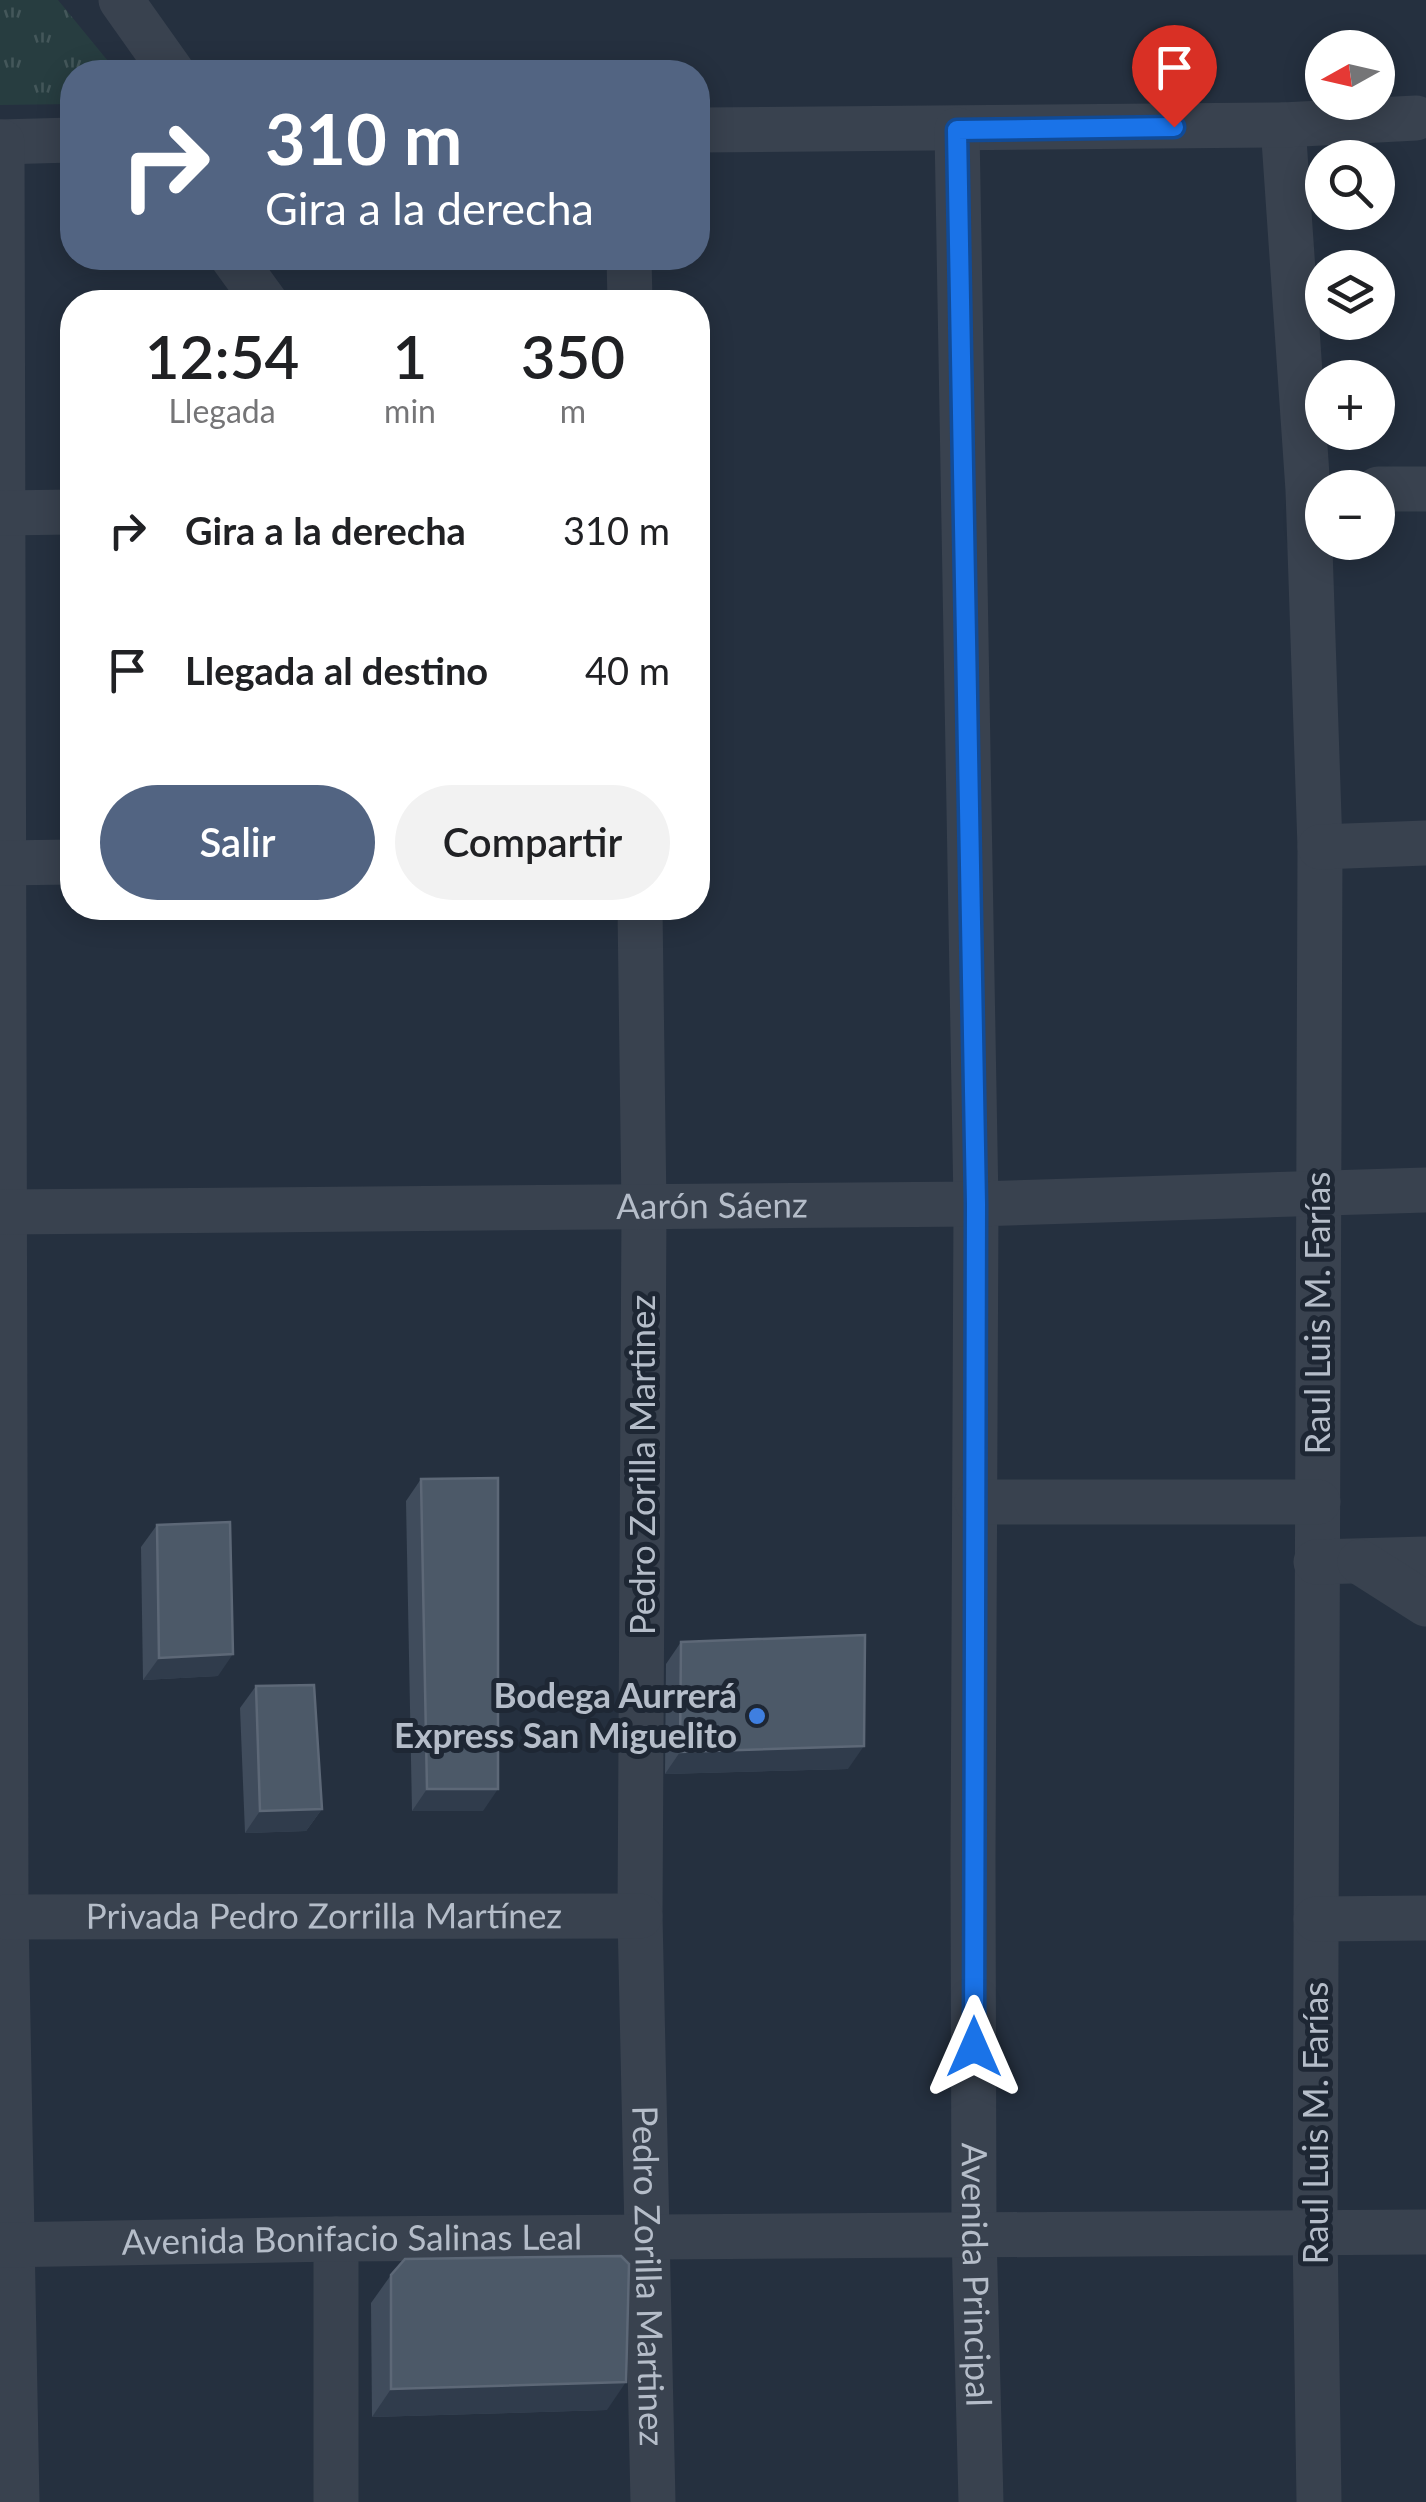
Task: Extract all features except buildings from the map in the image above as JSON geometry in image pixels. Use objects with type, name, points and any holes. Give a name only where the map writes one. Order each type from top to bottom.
[{"type":"street","points":[[121,0],[164,60]]},
{"type":"street","points":[[710,130],[1283,125],[1416,118]]},
{"type":"street","name":"Raul Luis M. Farías","points":[[1283,125],[1313,470]]},
{"type":"street","name":"Avenida Principal","points":[[957,130],[976,1204],[974,2234],[981,2502]]},
{"type":"street","points":[[17,2502],[7,2244],[1,1212],[1,142],[60,140]]},
{"type":"street","points":[[1395,490],[1426,489]]},
{"type":"street","points":[[3,513],[60,512]]},
{"type":"street","name":"Raul Luis M. Farías","points":[[1316,560],[1320,847],[1318,1502],[1338,1562],[1316,1919],[1314,2231],[1319,2502]]},
{"type":"street","points":[[1320,847],[1426,843]]},
{"type":"street","points":[[2,863],[60,862]]},
{"type":"street","name":"Pedro Zorilla Martinez","points":[[640,920],[644,1209],[640,1916],[653,2502]]},
{"type":"street","name":"Aarón Sáenz","points":[[1,1212],[976,1204],[1426,1190]]},
{"type":"street","points":[[977,1502],[1318,1502]]},
{"type":"street","points":[[1338,1562],[1426,1559]]},
{"type":"street","points":[[1338,1562],[1426,1604]]},
{"type":"street","name":"Privada Pedro Zorrilla Martínez","points":[[6,1918],[640,1916]]},
{"type":"street","points":[[1316,1919],[1426,1918]]},
{"type":"street","name":"Avenida Bonifacio Salinas Leal","points":[[7,2244],[1426,2232]]},
{"type":"street","points":[[336,2239],[336,2502]]},
{"type":"green space","points":[[0,0],[58,0],[107,60],[60,60],[60,104],[0,105]]},
{"type":"place","name":"Bodega Aurrerá Express San Miguelito","points":[[757,1716]]},
{"type":"route","points":[[974,2047],[976,1204],[957,130],[1174,127]]}]
